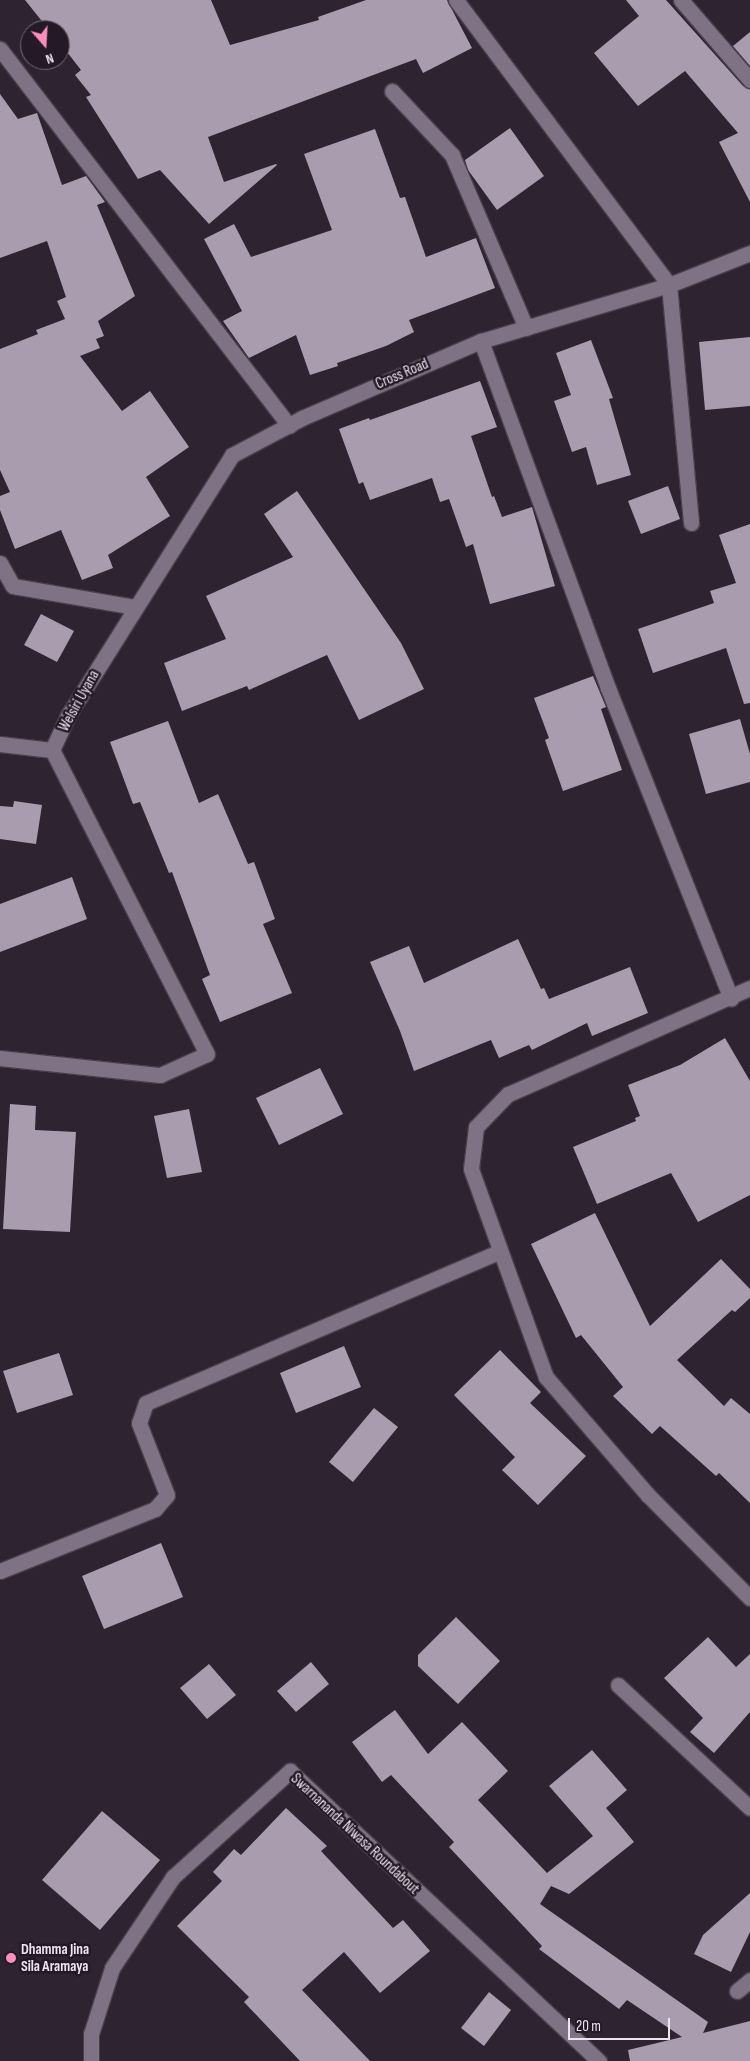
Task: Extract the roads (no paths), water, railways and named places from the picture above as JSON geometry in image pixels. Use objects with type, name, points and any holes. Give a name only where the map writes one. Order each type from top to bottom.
[{"type":"street","points":[[456,0],[669,285],[691,524]]},
{"type":"street","points":[[681,0],[750,80]]},
{"type":"street","points":[[0,49],[288,426]]},
{"type":"street","points":[[392,91],[452,155],[526,328]]},
{"type":"street","name":"Cross Road","points":[[134,607],[232,455],[288,426],[404,372],[481,341],[669,285],[750,253]]},
{"type":"street","points":[[481,341],[608,688],[731,998]]},
{"type":"street","points":[[0,563],[13,586],[134,607]]},
{"type":"street","name":"Welsiri Uyana","points":[[0,744],[52,750],[69,714],[134,607]]},
{"type":"street","points":[[0,1058],[160,1075],[207,1054],[52,750]]},
{"type":"street","points":[[750,988],[731,998],[508,1094],[476,1127],[471,1169],[546,1377],[648,1494],[750,1598]]},
{"type":"street","points":[[0,1571],[155,1509],[167,1495],[139,1423],[146,1403],[500,1251]]},
{"type":"street","points":[[618,1684],[750,1808]]},
{"type":"street","name":"Swarnananda Niwasa Roundabout","points":[[91,2061],[91,2034],[112,1968],[173,1877],[290,1771],[599,2061]]},
{"type":"street","points":[[737,1990],[750,1980]]},
{"type":"place","name":"Dhamma Jina Sila Aramaya","points":[[11,1958]]}]
